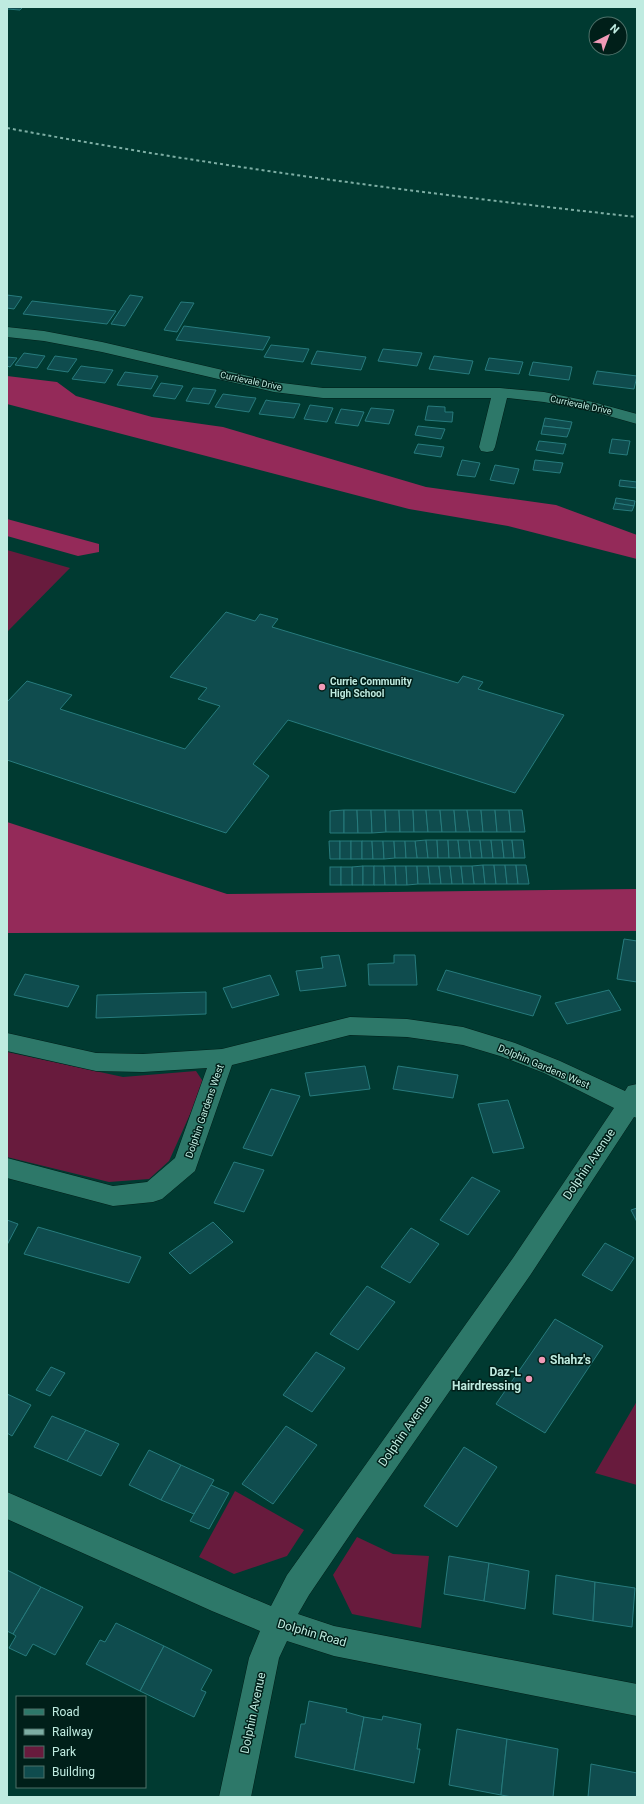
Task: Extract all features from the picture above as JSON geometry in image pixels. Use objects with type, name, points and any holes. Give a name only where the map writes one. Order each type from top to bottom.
[{"type":"street","name":"Currievale Drive","points":[[7,332],[44,336],[102,346],[274,387],[323,393],[500,393],[544,397],[593,407],[637,419]]},
{"type":"street","points":[[487,447],[500,393]]},
{"type":"street","name":"Dolphin Gardens West","points":[[7,1042],[96,1062],[143,1063],[222,1058],[350,1026],[407,1028],[463,1036],[507,1049],[634,1102]]},
{"type":"street","name":"Dolphin Gardens West","points":[[7,1168],[113,1196],[153,1192],[186,1164],[222,1058]]},
{"type":"street","name":"Dolphin Avenue","points":[[235,1797],[264,1658],[278,1623],[298,1585],[522,1266],[634,1102]]},
{"type":"street","name":"Dolphin Road","points":[[7,1505],[223,1601],[278,1623],[334,1641],[637,1700]]},
{"type":"green space","points":[[7,550],[70,568],[7,632]]},
{"type":"green space","points":[[7,1052],[123,1077],[196,1071],[204,1083],[169,1161],[149,1179],[109,1182],[7,1157]]},
{"type":"green space","points":[[637,1401],[637,1485],[595,1473]]},
{"type":"green space","points":[[235,1491],[304,1530],[287,1556],[234,1574],[199,1557]]},
{"type":"green space","points":[[357,1537],[393,1554],[429,1556],[421,1628],[352,1614],[333,1575]]},
{"type":"shaded area","points":[[7,376],[57,382],[76,396],[152,417],[223,427],[426,487],[556,505],[637,535],[637,559],[508,526],[409,509],[7,404]]},
{"type":"shaded area","points":[[7,519],[99,544],[99,552],[78,556],[7,536]]},
{"type":"shaded area","points":[[7,822],[227,894],[637,889],[637,931],[7,933]]},
{"type":"building","points":[[7,7],[23,7],[20,10],[7,9]]},
{"type":"building","points":[[7,295],[22,297],[14,309],[7,308]]},
{"type":"building","points":[[130,295],[143,297],[125,326],[111,324]]},
{"type":"building","points":[[32,301],[116,311],[107,324],[23,314]]},
{"type":"building","points":[[181,302],[194,303],[177,332],[164,330]]},
{"type":"building","points":[[184,326],[270,337],[263,350],[176,340]]},
{"type":"building","points":[[271,345],[309,349],[303,362],[264,357]]},
{"type":"building","points":[[383,349],[422,353],[417,366],[378,361]]},
{"type":"building","points":[[317,351],[366,357],[361,370],[311,364]]},
{"type":"building","points":[[24,353],[45,356],[37,368],[15,365]]},
{"type":"building","points":[[55,356],[77,359],[68,372],[47,369]]},
{"type":"building","points":[[434,356],[473,361],[469,374],[429,369]]},
{"type":"building","points":[[7,357],[17,358],[10,367],[7,366]]},
{"type":"building","points":[[489,358],[523,362],[519,374],[485,370]]},
{"type":"building","points":[[533,362],[572,367],[569,380],[529,375]]},
{"type":"building","points":[[81,366],[113,370],[105,383],[72,379]]},
{"type":"building","points":[[597,371],[637,376],[634,389],[593,384]]},
{"type":"building","points":[[125,372],[158,376],[151,389],[117,385]]},
{"type":"building","points":[[161,383],[183,386],[175,399],[153,396]]},
{"type":"building","points":[[193,388],[216,390],[209,404],[186,401]]},
{"type":"building","points":[[223,394],[256,398],[249,412],[215,407]]},
{"type":"building","points":[[266,400],[300,404],[294,418],[259,414]]},
{"type":"building","points":[[310,405],[333,408],[327,422],[304,419]]},
{"type":"building","points":[[428,406],[445,407],[445,412],[453,412],[452,422],[425,420]]},
{"type":"building","points":[[371,408],[394,410],[389,424],[365,421]]},
{"type":"building","points":[[341,409],[364,412],[358,426],[335,423]]},
{"type":"building","points":[[545,418],[572,422],[570,429],[543,426]]},
{"type":"building","points":[[418,426],[445,429],[441,439],[415,435]]},
{"type":"building","points":[[543,426],[570,429],[567,437],[541,434]]},
{"type":"building","points":[[612,439],[630,441],[627,455],[609,453]]},
{"type":"building","points":[[539,441],[566,444],[563,454],[536,450]]},
{"type":"building","points":[[418,444],[444,447],[441,457],[414,453]]},
{"type":"building","points":[[462,460],[480,463],[475,477],[457,475]]},
{"type":"building","points":[[535,460],[563,463],[560,473],[533,470]]},
{"type":"building","points":[[495,465],[519,469],[514,484],[490,480]]},
{"type":"building","points":[[620,480],[637,482],[637,488],[619,486]]},
{"type":"building","points":[[616,498],[635,501],[634,506],[615,503]]},
{"type":"building","points":[[615,503],[634,506],[632,511],[613,509]]},
{"type":"building","points":[[226,612],[255,621],[260,614],[278,619],[272,627],[458,683],[463,676],[483,682],[478,689],[564,715],[515,793],[288,720],[253,764],[269,776],[226,833],[7,760],[7,702],[27,681],[72,695],[60,709],[185,749],[220,706],[198,699],[207,688],[170,677]]},
{"type":"building","points":[[344,810],[344,833],[330,833],[330,811]]},
{"type":"building","points":[[344,810],[357,810],[358,833],[344,833]]},
{"type":"building","points":[[357,810],[371,810],[372,833],[358,833]]},
{"type":"building","points":[[371,810],[385,810],[386,832],[372,833]]},
{"type":"building","points":[[385,810],[399,810],[400,832],[386,832]]},
{"type":"building","points":[[399,810],[413,810],[414,832],[400,832]]},
{"type":"building","points":[[413,810],[426,810],[428,832],[414,832]]},
{"type":"building","points":[[426,810],[440,810],[442,832],[428,832]]},
{"type":"building","points":[[440,810],[454,810],[456,832],[442,832]]},
{"type":"building","points":[[454,810],[467,810],[470,832],[456,832]]},
{"type":"building","points":[[467,810],[481,810],[483,832],[470,832]]},
{"type":"building","points":[[481,810],[495,810],[497,832],[483,832]]},
{"type":"building","points":[[495,810],[509,810],[511,832],[497,832]]},
{"type":"building","points":[[509,810],[522,810],[525,832],[511,832]]},
{"type":"building","points":[[426,840],[428,858],[417,858],[415,841]]},
{"type":"building","points":[[426,840],[437,840],[438,858],[428,858]]},
{"type":"building","points":[[437,840],[448,840],[449,858],[438,858]]},
{"type":"building","points":[[448,840],[458,840],[460,858],[449,858]]},
{"type":"building","points":[[458,840],[469,840],[471,858],[460,858]]},
{"type":"building","points":[[469,840],[480,840],[482,858],[471,858]]},
{"type":"building","points":[[480,840],[491,840],[493,858],[482,858]]},
{"type":"building","points":[[491,840],[502,840],[504,858],[493,858]]},
{"type":"building","points":[[502,840],[512,840],[514,858],[504,858]]},
{"type":"building","points":[[512,840],[523,840],[525,858],[514,858]]},
{"type":"building","points":[[329,841],[340,841],[340,859],[330,859]]},
{"type":"building","points":[[340,841],[351,841],[351,859],[340,859]]},
{"type":"building","points":[[351,841],[362,841],[362,859],[351,859]]},
{"type":"building","points":[[362,841],[372,841],[373,859],[362,859]]},
{"type":"building","points":[[372,841],[383,841],[384,859],[373,859]]},
{"type":"building","points":[[383,841],[394,841],[395,858],[384,859]]},
{"type":"building","points":[[394,841],[405,841],[406,858],[395,858]]},
{"type":"building","points":[[405,841],[415,841],[417,858],[406,858]]},
{"type":"building","points":[[483,865],[485,884],[474,884],[472,866]]},
{"type":"building","points":[[483,865],[494,865],[496,884],[485,884]]},
{"type":"building","points":[[494,865],[505,865],[507,884],[496,884]]},
{"type":"building","points":[[505,865],[516,865],[518,884],[507,884]]},
{"type":"building","points":[[516,865],[526,865],[529,884],[518,884]]},
{"type":"building","points":[[363,866],[363,885],[352,885],[352,867]]},
{"type":"building","points":[[363,866],[374,866],[374,885],[363,885]]},
{"type":"building","points":[[374,866],[384,866],[385,885],[374,885]]},
{"type":"building","points":[[384,866],[395,866],[396,885],[385,885]]},
{"type":"building","points":[[395,866],[406,866],[407,885],[396,885]]},
{"type":"building","points":[[406,866],[417,866],[418,884],[407,885]]},
{"type":"building","points":[[417,866],[428,866],[430,884],[418,884]]},
{"type":"building","points":[[428,866],[439,866],[441,884],[430,884]]},
{"type":"building","points":[[439,866],[450,866],[452,884],[441,884]]},
{"type":"building","points":[[450,866],[461,866],[463,884],[452,884]]},
{"type":"building","points":[[461,866],[472,866],[474,884],[463,884]]},
{"type":"building","points":[[330,867],[341,867],[341,885],[330,885]]},
{"type":"building","points":[[341,867],[352,867],[352,885],[341,885]]},
{"type":"building","points":[[624,939],[637,941],[637,982],[617,979]]},
{"type":"building","points":[[339,955],[346,986],[300,991],[296,971],[323,968],[321,957]]},
{"type":"building","points":[[394,955],[415,955],[417,985],[369,985],[368,964],[394,963]]},
{"type":"building","points":[[446,970],[541,996],[533,1016],[437,990]]},
{"type":"building","points":[[25,974],[79,986],[68,1007],[14,995]]},
{"type":"building","points":[[270,975],[279,995],[232,1008],[223,988]]},
{"type":"building","points":[[609,990],[621,1010],[567,1024],[555,1003]]},
{"type":"building","points":[[206,992],[206,1014],[96,1018],[97,995]]},
{"type":"building","points":[[365,1066],[370,1089],[310,1096],[305,1073]]},
{"type":"building","points":[[398,1066],[458,1075],[453,1098],[393,1089]]},
{"type":"building","points":[[271,1089],[300,1096],[272,1156],[243,1148]]},
{"type":"building","points":[[508,1100],[524,1148],[493,1153],[478,1104]]},
{"type":"building","points":[[234,1162],[264,1170],[244,1212],[214,1203]]},
{"type":"building","points":[[472,1177],[500,1191],[468,1235],[440,1220]]},
{"type":"building","points":[[637,1208],[637,1222],[631,1210]]},
{"type":"building","points":[[7,1220],[18,1224],[7,1245]]},
{"type":"building","points":[[213,1222],[233,1242],[190,1274],[169,1253]]},
{"type":"building","points":[[38,1227],[141,1257],[129,1283],[24,1254]]},
{"type":"building","points":[[411,1228],[439,1244],[410,1283],[381,1267]]},
{"type":"building","points":[[605,1243],[634,1258],[612,1291],[582,1275]]},
{"type":"building","points":[[367,1286],[395,1302],[358,1350],[330,1334]]},
{"type":"building","points":[[555,1319],[603,1346],[545,1433],[496,1404]]},
{"type":"building","points":[[316,1352],[345,1368],[312,1412],[283,1395]]},
{"type":"building","points":[[51,1367],[65,1373],[50,1396],[36,1390]]},
{"type":"building","points":[[7,1394],[31,1405],[12,1436],[7,1433]]},
{"type":"building","points":[[52,1416],[86,1430],[67,1461],[34,1447]]},
{"type":"building","points":[[286,1426],[317,1445],[273,1504],[242,1484]]},
{"type":"building","points":[[86,1430],[119,1444],[101,1476],[67,1461]]},
{"type":"building","points":[[464,1447],[497,1467],[457,1527],[424,1506]]},
{"type":"building","points":[[149,1450],[181,1465],[161,1500],[129,1485]]},
{"type":"building","points":[[181,1465],[214,1480],[194,1514],[161,1500]]},
{"type":"building","points":[[211,1485],[229,1493],[209,1529],[190,1521]]},
{"type":"building","points":[[449,1556],[489,1563],[484,1601],[444,1594]]},
{"type":"building","points":[[489,1563],[529,1571],[525,1609],[484,1601]]},
{"type":"building","points":[[7,1570],[41,1587],[13,1634],[7,1631]]},
{"type":"building","points":[[556,1575],[595,1582],[593,1621],[553,1614]]},
{"type":"building","points":[[595,1582],[635,1588],[632,1627],[593,1621]]},
{"type":"building","points":[[41,1587],[83,1607],[55,1655],[33,1644],[26,1656],[9,1648],[16,1636],[13,1634]]},
{"type":"building","points":[[116,1623],[164,1646],[140,1691],[86,1664],[100,1640],[105,1642]]},
{"type":"building","points":[[164,1646],[212,1670],[201,1690],[206,1692],[194,1717],[140,1691]]},
{"type":"building","points":[[309,1701],[347,1709],[346,1712],[364,1717],[354,1770],[295,1757],[301,1724],[305,1724]]},
{"type":"building","points":[[383,1716],[421,1724],[417,1749],[420,1749],[414,1783],[354,1770],[364,1717],[382,1720]]},
{"type":"building","points":[[457,1729],[507,1739],[501,1795],[449,1785]]},
{"type":"building","points":[[507,1739],[558,1749],[553,1797],[512,1797],[501,1795]]},
{"type":"building","points":[[591,1764],[637,1773],[637,1797],[588,1797]]},
{"type":"railway","points":[[7,128],[243,167],[400,189],[637,217]]},
{"type":"place","name":"Currie Community High School","points":[[322,687]]},
{"type":"place","name":"Shahz's","points":[[542,1360]]},
{"type":"place","name":"Daz-L Hairdressing","points":[[529,1379]]}]
